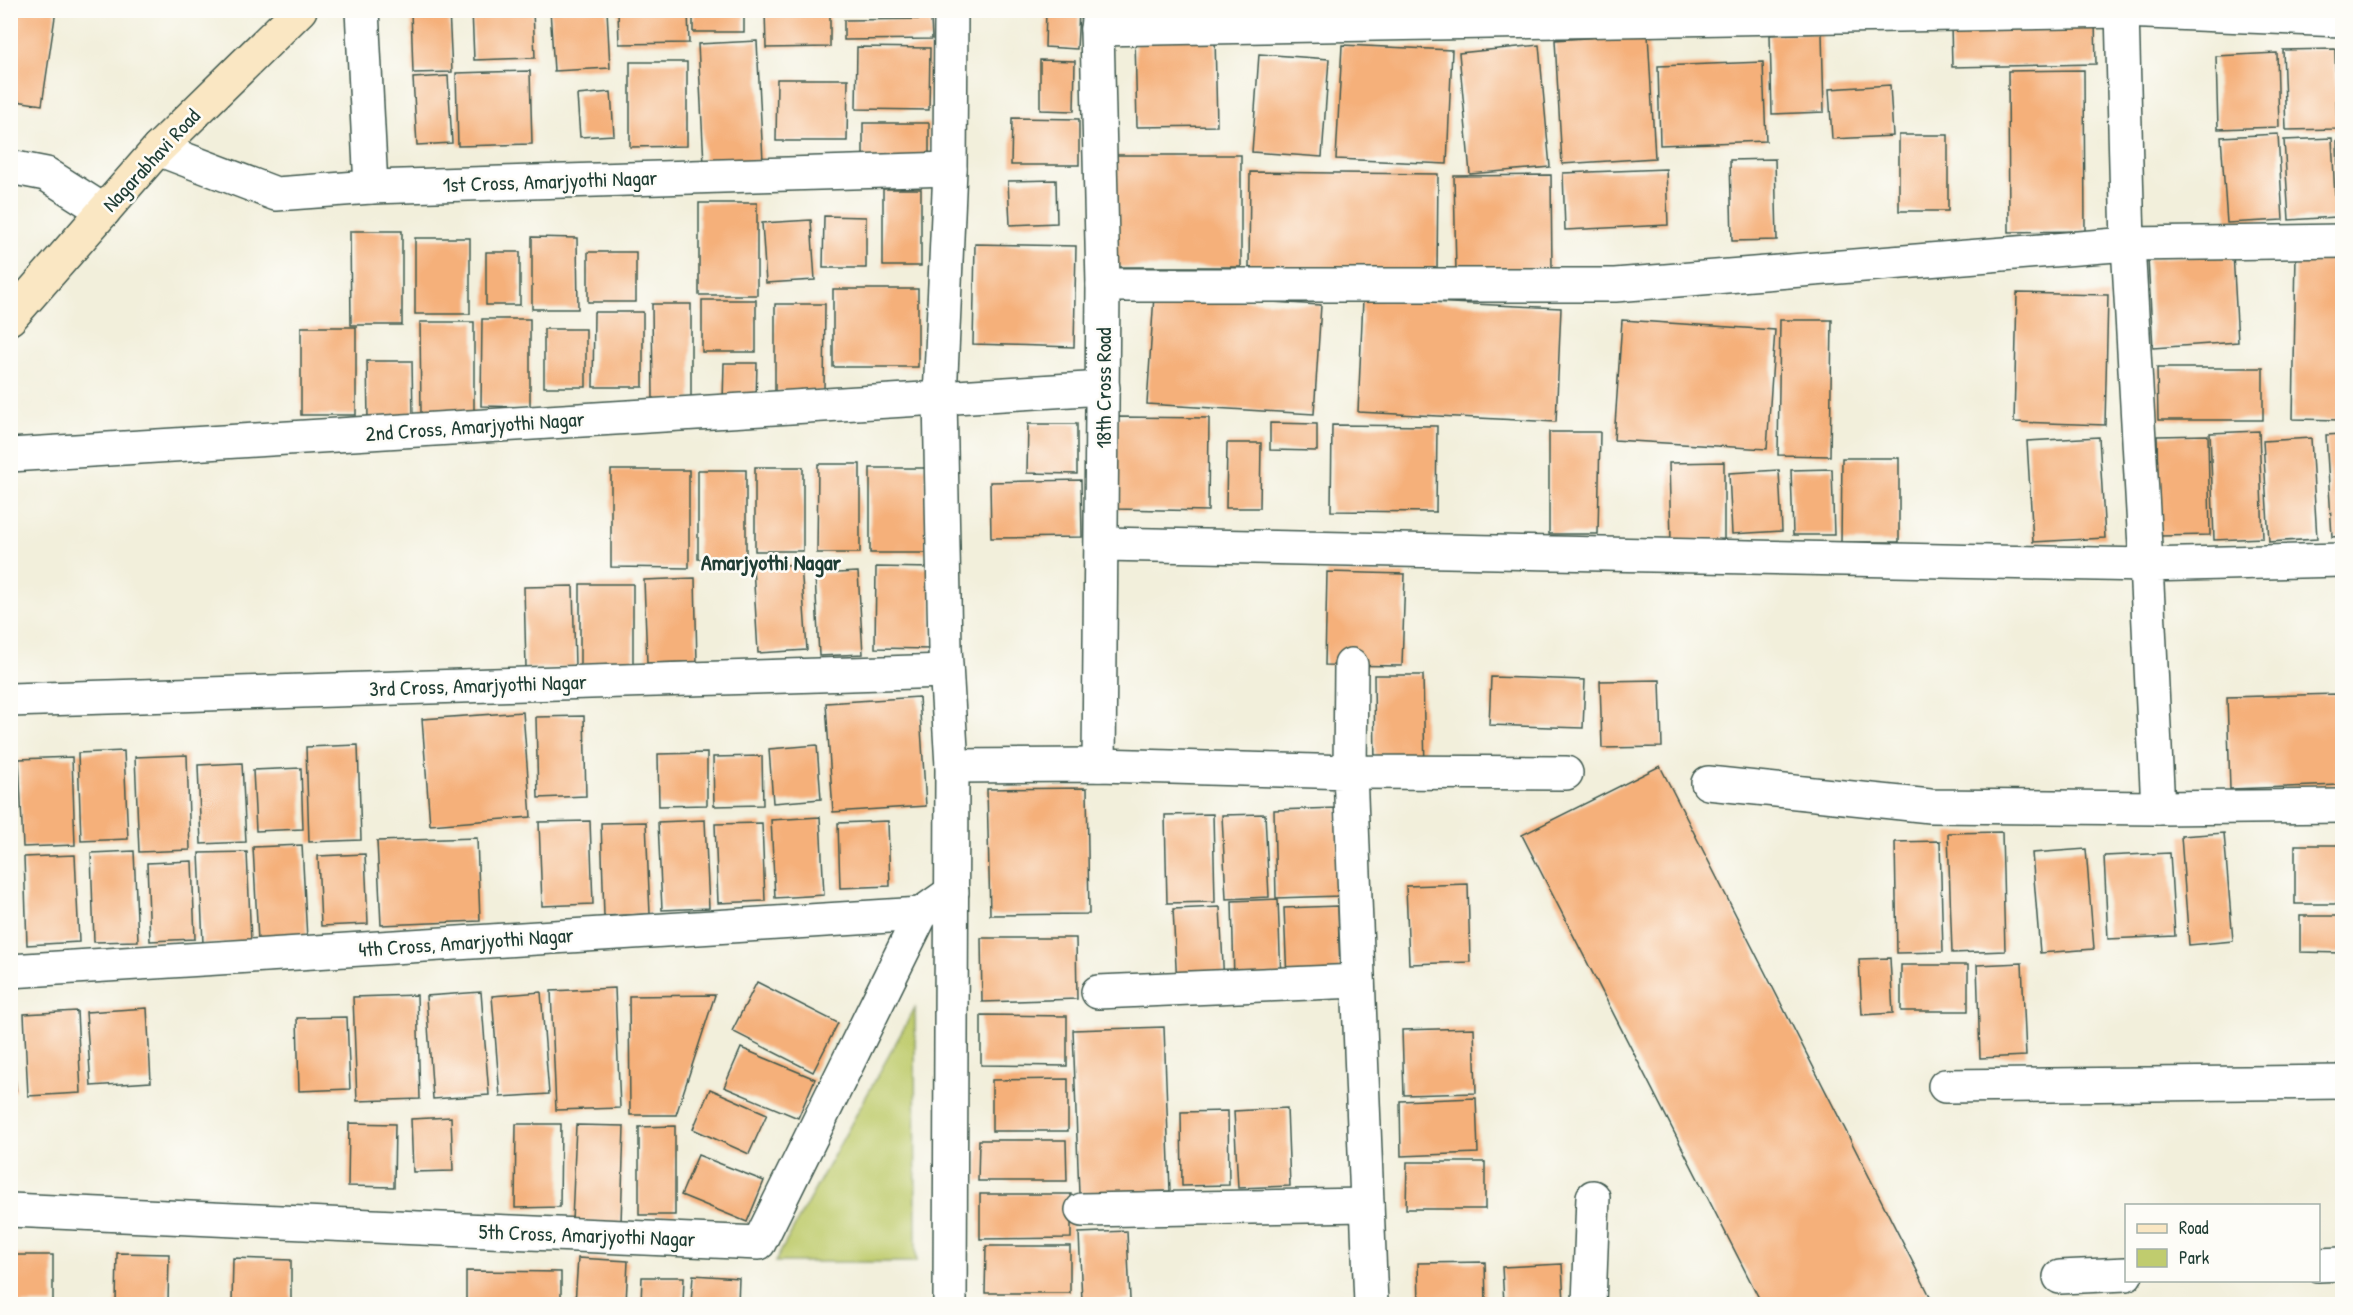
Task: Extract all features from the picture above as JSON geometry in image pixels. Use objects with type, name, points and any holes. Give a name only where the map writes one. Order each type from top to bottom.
[{"type":"main road","name":"Nagarabhavi Road","points":[[10,318],[158,149],[300,10]]},
{"type":"street","points":[[362,10],[371,187]]},
{"type":"street","points":[[950,1305],[952,766],[946,671],[940,398],[950,169],[951,10]]},
{"type":"street","points":[[2122,11],[2128,244],[2158,808]]},
{"type":"street","points":[[1098,20],[2122,11],[2335,17]]},
{"type":"street","name":"18th Cross Road","points":[[1098,20],[1103,285],[1099,765]]},
{"type":"street","name":"1st Cross, Amarjyothi Nagar","points":[[158,149],[276,194],[371,187],[950,169]]},
{"type":"street","points":[[10,167],[46,174],[104,211]]},
{"type":"street","points":[[1103,285],[1615,285],[2128,244],[2343,241]]},
{"type":"street","name":"2nd Cross, Amarjyothi Nagar","points":[[10,454],[1102,388]]},
{"type":"street","points":[[1102,544],[2146,566],[2343,560]]},
{"type":"street","points":[[1351,665],[1350,772],[1371,1305]]},
{"type":"street","name":"3rd Cross, Amarjyothi Nagar","points":[[10,700],[946,671]]},
{"type":"street","points":[[952,766],[1099,765],[1350,772],[1566,773]]},
{"type":"street","points":[[1708,783],[1930,806],[2158,808],[2343,806]]},
{"type":"street","name":"5th Cross, Amarjyothi Nagar","points":[[10,1210],[759,1243],[921,914],[952,892]]},
{"type":"street","name":"4th Cross, Amarjyothi Nagar","points":[[10,971],[921,914]]},
{"type":"street","points":[[1098,992],[1358,981]]},
{"type":"street","points":[[1945,1086],[2343,1082]]},
{"type":"street","points":[[1589,1305],[1593,1197]]},
{"type":"street","points":[[1082,1210],[1367,1204]]},
{"type":"street","points":[[2320,1265],[2343,1264]]},
{"type":"street","points":[[2060,1277],[2125,1274]]},
{"type":"green space","points":[[915,1008],[916,1262],[775,1262]]},
{"type":"building","points":[[10,10],[56,10],[42,105],[10,100]]},
{"type":"building","points":[[411,10],[449,10],[452,72],[413,73]]},
{"type":"building","points":[[472,10],[533,10],[535,58],[474,60]]},
{"type":"building","points":[[550,10],[607,10],[610,68],[554,71]]},
{"type":"building","points":[[618,10],[688,10],[689,43],[619,44]]},
{"type":"building","points":[[693,10],[744,10],[744,32],[693,32]]},
{"type":"building","points":[[765,10],[830,10],[830,47],[766,48]]},
{"type":"building","points":[[1046,10],[1079,10],[1077,49],[1045,47]]},
{"type":"building","points":[[931,19],[932,39],[844,40],[844,20]]},
{"type":"building","points":[[2095,21],[2096,64],[1952,67],[1951,25]]},
{"type":"building","points":[[1822,33],[1824,112],[1772,114],[1770,35]]},
{"type":"building","points":[[1648,34],[1655,158],[1562,164],[1555,40]]},
{"type":"building","points":[[1215,36],[1217,126],[1137,127],[1135,38]]},
{"type":"building","points":[[757,41],[763,161],[704,164],[698,44]]},
{"type":"building","points":[[1342,45],[1452,50],[1447,164],[1336,159]]},
{"type":"building","points":[[1539,45],[1550,167],[1470,174],[1459,53]]},
{"type":"building","points":[[857,47],[930,48],[929,110],[856,109]]},
{"type":"building","points":[[2340,47],[2342,47],[2342,84],[2340,84]]},
{"type":"building","points":[[2335,49],[2337,129],[2286,130],[2283,50]]},
{"type":"building","points":[[2277,53],[2279,127],[2218,129],[2216,56]]},
{"type":"building","points":[[1259,54],[1329,59],[1322,157],[1252,152]]},
{"type":"building","points":[[1040,60],[1075,61],[1074,111],[1040,110]]},
{"type":"building","points":[[630,62],[687,62],[687,146],[630,147]]},
{"type":"building","points":[[1763,62],[1766,141],[1660,145],[1658,66]]},
{"type":"building","points":[[2084,70],[2085,231],[2009,232],[2008,71]]},
{"type":"building","points":[[530,71],[532,144],[458,146],[456,73]]},
{"type":"building","points":[[448,76],[452,143],[417,145],[413,78]]},
{"type":"building","points":[[777,79],[848,79],[847,141],[776,141]]},
{"type":"building","points":[[1890,85],[1893,136],[1832,139],[1829,89]]},
{"type":"building","points":[[611,92],[614,135],[580,137],[577,95]]},
{"type":"building","points":[[1012,118],[1079,119],[1079,165],[1011,165]]},
{"type":"building","points":[[863,123],[929,123],[929,161],[863,161]]},
{"type":"building","points":[[2278,134],[2283,220],[2227,223],[2221,137]]},
{"type":"building","points":[[1899,135],[1948,135],[1948,211],[1899,211]]},
{"type":"building","points":[[2332,138],[2336,217],[2289,220],[2284,140]]},
{"type":"building","points":[[2337,141],[2342,141],[2342,217],[2339,217]]},
{"type":"building","points":[[1109,155],[1241,155],[1241,267],[1109,267]]},
{"type":"building","points":[[1775,159],[1777,240],[1732,241],[1730,160]]},
{"type":"building","points":[[1666,169],[1668,225],[1565,230],[1563,173]]},
{"type":"building","points":[[1250,172],[1438,174],[1437,272],[1249,270]]},
{"type":"building","points":[[1551,175],[1552,270],[1456,272],[1454,176]]},
{"type":"building","points":[[1056,180],[1057,223],[1010,225],[1008,181]]},
{"type":"building","points":[[883,189],[921,189],[921,266],[883,266]]},
{"type":"building","points":[[699,203],[757,203],[757,295],[699,295]]},
{"type":"building","points":[[824,216],[866,217],[866,268],[823,268]]},
{"type":"building","points":[[811,220],[815,280],[766,283],[762,223]]},
{"type":"building","points":[[350,231],[402,231],[402,325],[351,325]]},
{"type":"building","points":[[532,237],[577,238],[578,309],[532,309]]},
{"type":"building","points":[[415,238],[470,238],[470,314],[415,314]]},
{"type":"building","points":[[975,244],[1076,246],[1074,347],[973,344]]},
{"type":"building","points":[[486,252],[520,252],[520,305],[486,305]]},
{"type":"building","points":[[588,252],[636,252],[636,302],[588,302]]},
{"type":"building","points":[[2233,253],[2238,342],[2153,348],[2148,259]]},
{"type":"building","points":[[2296,254],[2342,254],[2342,420],[2293,419]]},
{"type":"building","points":[[833,289],[918,289],[918,367],[833,367]]},
{"type":"building","points":[[2017,293],[2108,295],[2105,425],[2014,422]]},
{"type":"building","points":[[1154,295],[1321,305],[1314,414],[1147,404]]},
{"type":"building","points":[[1363,299],[1561,308],[1556,422],[1358,412]]},
{"type":"building","points":[[702,300],[756,300],[756,352],[702,352]]},
{"type":"building","points":[[652,304],[691,304],[691,400],[653,400]]},
{"type":"building","points":[[775,304],[825,304],[824,391],[775,391]]},
{"type":"building","points":[[594,312],[643,312],[643,387],[593,387]]},
{"type":"building","points":[[482,319],[530,319],[530,407],[481,406]]},
{"type":"building","points":[[1622,320],[1775,330],[1767,449],[1614,440]]},
{"type":"building","points":[[1780,320],[1832,320],[1830,456],[1778,455]]},
{"type":"building","points":[[420,322],[474,322],[474,415],[421,415]]},
{"type":"building","points":[[301,327],[356,327],[356,415],[301,415]]},
{"type":"building","points":[[544,329],[586,329],[586,387],[544,387]]},
{"type":"building","points":[[367,361],[412,361],[413,418],[368,419]]},
{"type":"building","points":[[724,363],[757,363],[756,402],[723,402]]},
{"type":"building","points":[[2157,368],[2263,368],[2263,420],[2158,420]]},
{"type":"building","points":[[1118,417],[1209,418],[1208,511],[1116,509]]},
{"type":"building","points":[[1270,423],[1317,424],[1317,451],[1270,450]]},
{"type":"building","points":[[1028,424],[1077,424],[1077,474],[1027,473]]},
{"type":"building","points":[[1332,425],[1437,426],[1436,512],[1331,511]]},
{"type":"building","points":[[2259,431],[2263,538],[2214,540],[2210,433]]},
{"type":"building","points":[[1549,432],[1600,432],[1598,534],[1549,534]]},
{"type":"building","points":[[2342,434],[2342,536],[2332,537],[2326,435]]},
{"type":"building","points":[[2208,435],[2210,535],[2159,536],[2157,436]]},
{"type":"building","points":[[2099,437],[2105,538],[2033,542],[2027,441]]},
{"type":"building","points":[[2311,438],[2317,539],[2269,542],[2263,441]]},
{"type":"building","points":[[1227,443],[1261,443],[1260,508],[1226,508]]},
{"type":"building","points":[[1842,458],[1899,458],[1899,542],[1841,542]]},
{"type":"building","points":[[1724,462],[1724,540],[1671,541],[1669,463]]},
{"type":"building","points":[[818,464],[860,464],[860,553],[817,553]]},
{"type":"building","points":[[755,467],[803,467],[803,551],[755,551]]},
{"type":"building","points":[[870,468],[926,468],[926,553],[870,553]]},
{"type":"building","points":[[1832,469],[1834,535],[1793,535],[1791,470]]},
{"type":"building","points":[[611,470],[689,470],[689,568],[611,567]]},
{"type":"building","points":[[698,470],[746,470],[746,559],[698,559]]},
{"type":"building","points":[[1779,470],[1782,531],[1732,534],[1729,473]]},
{"type":"building","points":[[1081,480],[1082,537],[991,538],[990,482]]},
{"type":"building","points":[[801,564],[807,650],[758,653],[753,567]]},
{"type":"building","points":[[876,567],[932,568],[931,649],[875,648]]},
{"type":"building","points":[[858,572],[863,654],[819,656],[815,574]]},
{"type":"building","points":[[1327,572],[1405,574],[1402,666],[1325,665]]},
{"type":"building","points":[[695,578],[697,662],[647,663],[644,580]]},
{"type":"building","points":[[580,584],[633,584],[633,666],[580,666]]},
{"type":"building","points":[[573,586],[575,667],[526,668],[524,587]]},
{"type":"building","points":[[1374,675],[1423,675],[1425,771],[1375,772]]},
{"type":"building","points":[[1491,677],[1585,680],[1583,728],[1489,725]]},
{"type":"building","points":[[1660,680],[1662,747],[1602,748],[1600,681]]},
{"type":"building","points":[[2338,694],[2340,785],[2230,789],[2227,697]]},
{"type":"building","points":[[919,697],[926,806],[833,812],[826,703]]},
{"type":"building","points":[[523,712],[531,817],[430,825],[422,719]]},
{"type":"building","points":[[584,716],[586,796],[538,798],[536,717]]},
{"type":"building","points":[[358,745],[361,840],[309,842],[306,747]]},
{"type":"building","points":[[817,745],[821,799],[773,803],[769,749]]},
{"type":"building","points":[[124,751],[128,839],[81,841],[78,753]]},
{"type":"building","points":[[707,753],[707,805],[659,806],[658,754]]},
{"type":"building","points":[[187,755],[190,850],[139,852],[135,757]]},
{"type":"building","points":[[762,756],[763,805],[714,806],[713,757]]},
{"type":"building","points":[[72,757],[75,845],[23,847],[19,759]]},
{"type":"building","points":[[242,763],[246,842],[201,844],[198,765]]},
{"type":"building","points":[[1660,766],[1934,1304],[1762,1304],[1522,835]]},
{"type":"building","points":[[301,768],[303,829],[256,831],[253,770]]},
{"type":"building","points":[[1087,788],[1089,914],[990,915],[987,789]]},
{"type":"building","points":[[1338,808],[1340,896],[1276,898],[1274,810]]},
{"type":"building","points":[[1213,814],[1215,902],[1167,903],[1165,815]]},
{"type":"building","points":[[1265,814],[1269,897],[1226,899],[1222,815]]},
{"type":"building","points":[[820,817],[824,895],[775,898],[771,820]]},
{"type":"building","points":[[705,820],[709,908],[662,910],[658,822]]},
{"type":"building","points":[[590,821],[593,904],[542,906],[539,822]]},
{"type":"building","points":[[888,821],[890,886],[840,888],[838,823]]},
{"type":"building","points":[[646,822],[650,914],[604,916],[601,823]]},
{"type":"building","points":[[762,823],[765,901],[718,903],[715,824]]},
{"type":"building","points":[[2002,832],[2005,951],[1952,953],[1948,833]]},
{"type":"building","points":[[2224,833],[2233,941],[2189,945],[2181,836]]},
{"type":"building","points":[[477,838],[480,921],[381,925],[377,841]]},
{"type":"building","points":[[1940,841],[1943,952],[1897,953],[1895,842]]},
{"type":"building","points":[[302,845],[307,939],[258,941],[253,847]]},
{"type":"building","points":[[2295,845],[2342,845],[2342,904],[2295,904]]},
{"type":"building","points":[[2086,849],[2094,949],[2040,953],[2032,853]]},
{"type":"building","points":[[134,851],[138,941],[94,942],[91,853]]},
{"type":"building","points":[[247,852],[251,942],[203,944],[199,853]]},
{"type":"building","points":[[2170,853],[2175,936],[2108,939],[2104,856]]},
{"type":"building","points":[[365,854],[368,924],[321,926],[318,856]]},
{"type":"building","points":[[75,855],[79,942],[27,945],[24,857]]},
{"type":"building","points":[[192,861],[195,939],[150,941],[147,863]]},
{"type":"building","points":[[1468,884],[1470,962],[1409,964],[1406,886]]},
{"type":"building","points":[[1278,899],[1281,979],[1234,980],[1232,901]]},
{"type":"building","points":[[1338,906],[1340,978],[1287,980],[1284,908]]},
{"type":"building","points":[[1220,907],[1224,984],[1177,986],[1173,909]]},
{"type":"building","points":[[2300,916],[2342,916],[2342,953],[2300,952]]},
{"type":"building","points":[[981,938],[1076,938],[1077,999],[982,1002]]},
{"type":"building","points":[[1890,958],[1893,1013],[1862,1015],[1859,959]]},
{"type":"building","points":[[2022,963],[2026,1056],[1980,1058],[1977,965]]},
{"type":"building","points":[[1901,965],[1968,965],[1968,1011],[1901,1011]]},
{"type":"building","points":[[757,982],[838,1023],[813,1072],[732,1031]]},
{"type":"building","points":[[615,988],[620,1108],[556,1110],[551,991]]},
{"type":"building","points":[[481,992],[489,1095],[433,1099],[426,996]]},
{"type":"building","points":[[541,992],[549,1094],[500,1097],[492,996]]},
{"type":"building","points":[[417,995],[420,1099],[357,1101],[353,997]]},
{"type":"building","points":[[715,995],[676,1115],[630,1115],[629,996]]},
{"type":"building","points":[[147,1008],[151,1082],[91,1086],[86,1012]]},
{"type":"building","points":[[77,1011],[81,1093],[28,1096],[24,1014]]},
{"type":"building","points":[[981,1015],[1067,1016],[1067,1066],[981,1065]]},
{"type":"building","points":[[347,1017],[350,1089],[299,1091],[297,1018]]},
{"type":"building","points":[[10,1025],[12,1025],[16,1091],[10,1092]]},
{"type":"building","points":[[1164,1027],[1170,1191],[1079,1194],[1073,1030]]},
{"type":"building","points":[[1474,1028],[1476,1093],[1404,1095],[1402,1030]]},
{"type":"building","points":[[741,1048],[815,1079],[798,1118],[724,1087]]},
{"type":"building","points":[[1068,1079],[1068,1131],[992,1131],[992,1080]]},
{"type":"building","points":[[710,1089],[767,1114],[749,1154],[693,1129]]},
{"type":"building","points":[[1476,1098],[1478,1153],[1401,1156],[1400,1101]]},
{"type":"building","points":[[1287,1108],[1290,1186],[1238,1188],[1234,1111]]},
{"type":"building","points":[[1228,1111],[1229,1185],[1182,1186],[1181,1112]]},
{"type":"building","points":[[451,1117],[453,1171],[413,1172],[411,1119]]},
{"type":"building","points":[[349,1123],[395,1124],[394,1187],[348,1186]]},
{"type":"building","points":[[516,1124],[561,1124],[560,1207],[515,1208]]},
{"type":"building","points":[[576,1125],[624,1126],[621,1223],[572,1221]]},
{"type":"building","points":[[675,1126],[675,1215],[639,1215],[639,1127]]},
{"type":"building","points":[[979,1140],[1066,1140],[1067,1181],[978,1181]]},
{"type":"building","points":[[698,1155],[764,1181],[747,1222],[681,1195]]},
{"type":"building","points":[[1407,1162],[1485,1162],[1485,1209],[1406,1209]]},
{"type":"building","points":[[980,1194],[1071,1194],[1071,1238],[980,1239]]},
{"type":"building","points":[[1127,1231],[1130,1300],[1082,1301],[1079,1233]]},
{"type":"building","points":[[986,1246],[1070,1246],[1070,1293],[985,1293]]},
{"type":"building","points":[[117,1253],[169,1254],[168,1304],[116,1304]]},
{"type":"building","points":[[10,1255],[53,1255],[53,1304],[10,1304]]},
{"type":"building","points":[[233,1258],[291,1260],[291,1304],[232,1304]]},
{"type":"building","points":[[578,1258],[628,1261],[626,1304],[575,1304]]},
{"type":"building","points":[[1485,1262],[1486,1304],[1419,1304],[1418,1263]]},
{"type":"building","points":[[1562,1264],[1564,1304],[1504,1304],[1502,1267]]},
{"type":"building","points":[[466,1271],[561,1272],[561,1304],[466,1304]]},
{"type":"building","points":[[693,1275],[739,1278],[738,1304],[691,1304]]},
{"type":"building","points":[[642,1277],[684,1277],[683,1304],[641,1304]]},
{"type":"district","name":"Amarjyothi Nagar","points":[[771,562]]}]
